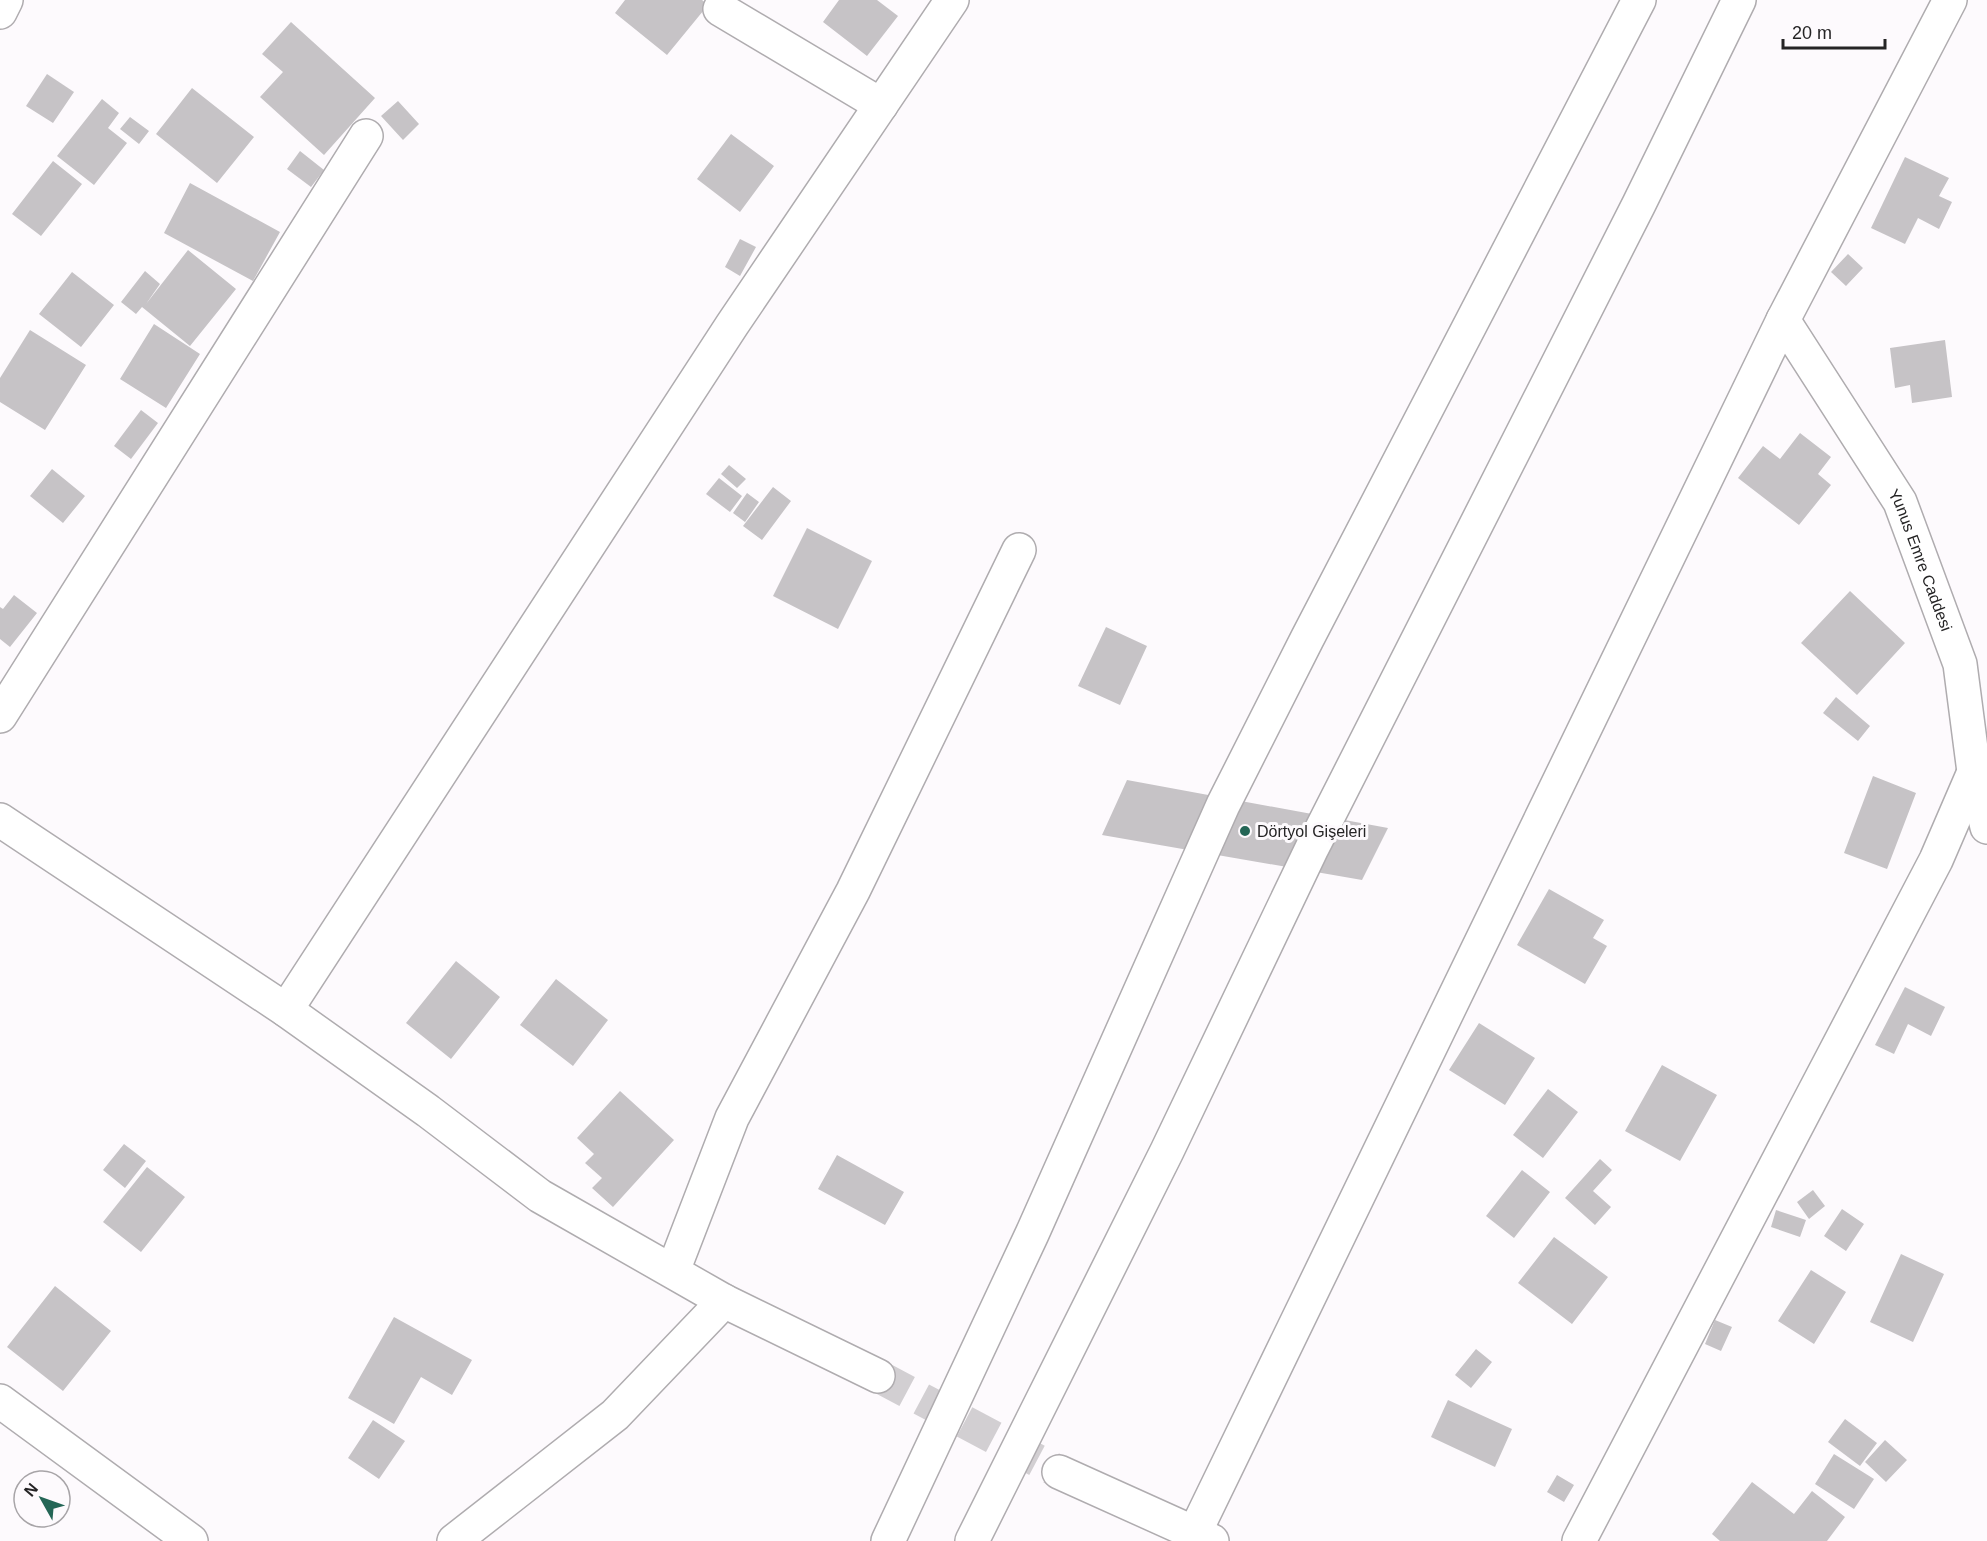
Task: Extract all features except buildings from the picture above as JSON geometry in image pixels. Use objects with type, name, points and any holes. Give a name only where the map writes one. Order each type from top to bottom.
[{"type":"main road","points":[[0,12],[6,0]]},
{"type":"main road","points":[[286,1010],[732,325],[952,0]]},
{"type":"main road","points":[[888,1541],[1032,1234],[1222,805],[1640,0]]},
{"type":"main road","points":[[1639,204],[1739,0]]},
{"type":"main road","points":[[972,1541],[1167,1151],[1316,840],[1745,0]]},
{"type":"main road","points":[[1059,1472],[1203,1537],[1783,320],[1950,0]]},
{"type":"main road","points":[[720,9],[881,105]]},
{"type":"main road","points":[[0,716],[366,136]]},
{"type":"main road","name":"Yunus Emre Caddesi","points":[[1783,320],[1900,502],[1960,664],[1974,772],[1987,827]]},
{"type":"main road","points":[[673,1271],[732,1118],[854,891],[1019,550]]},
{"type":"main road","points":[[1580,1541],[1930,871],[1974,772]]},
{"type":"main road","points":[[0,820],[286,1010],[428,1111],[540,1196],[724,1301],[878,1376]]},
{"type":"main road","points":[[454,1541],[615,1415],[724,1301]]},
{"type":"main road","points":[[0,1401],[191,1541]]},
{"type":"tunnel","points":[[878,1376],[1059,1472]]},
{"type":"place","name":"Dörtyol Gişeleri","points":[[1245,831]]}]
